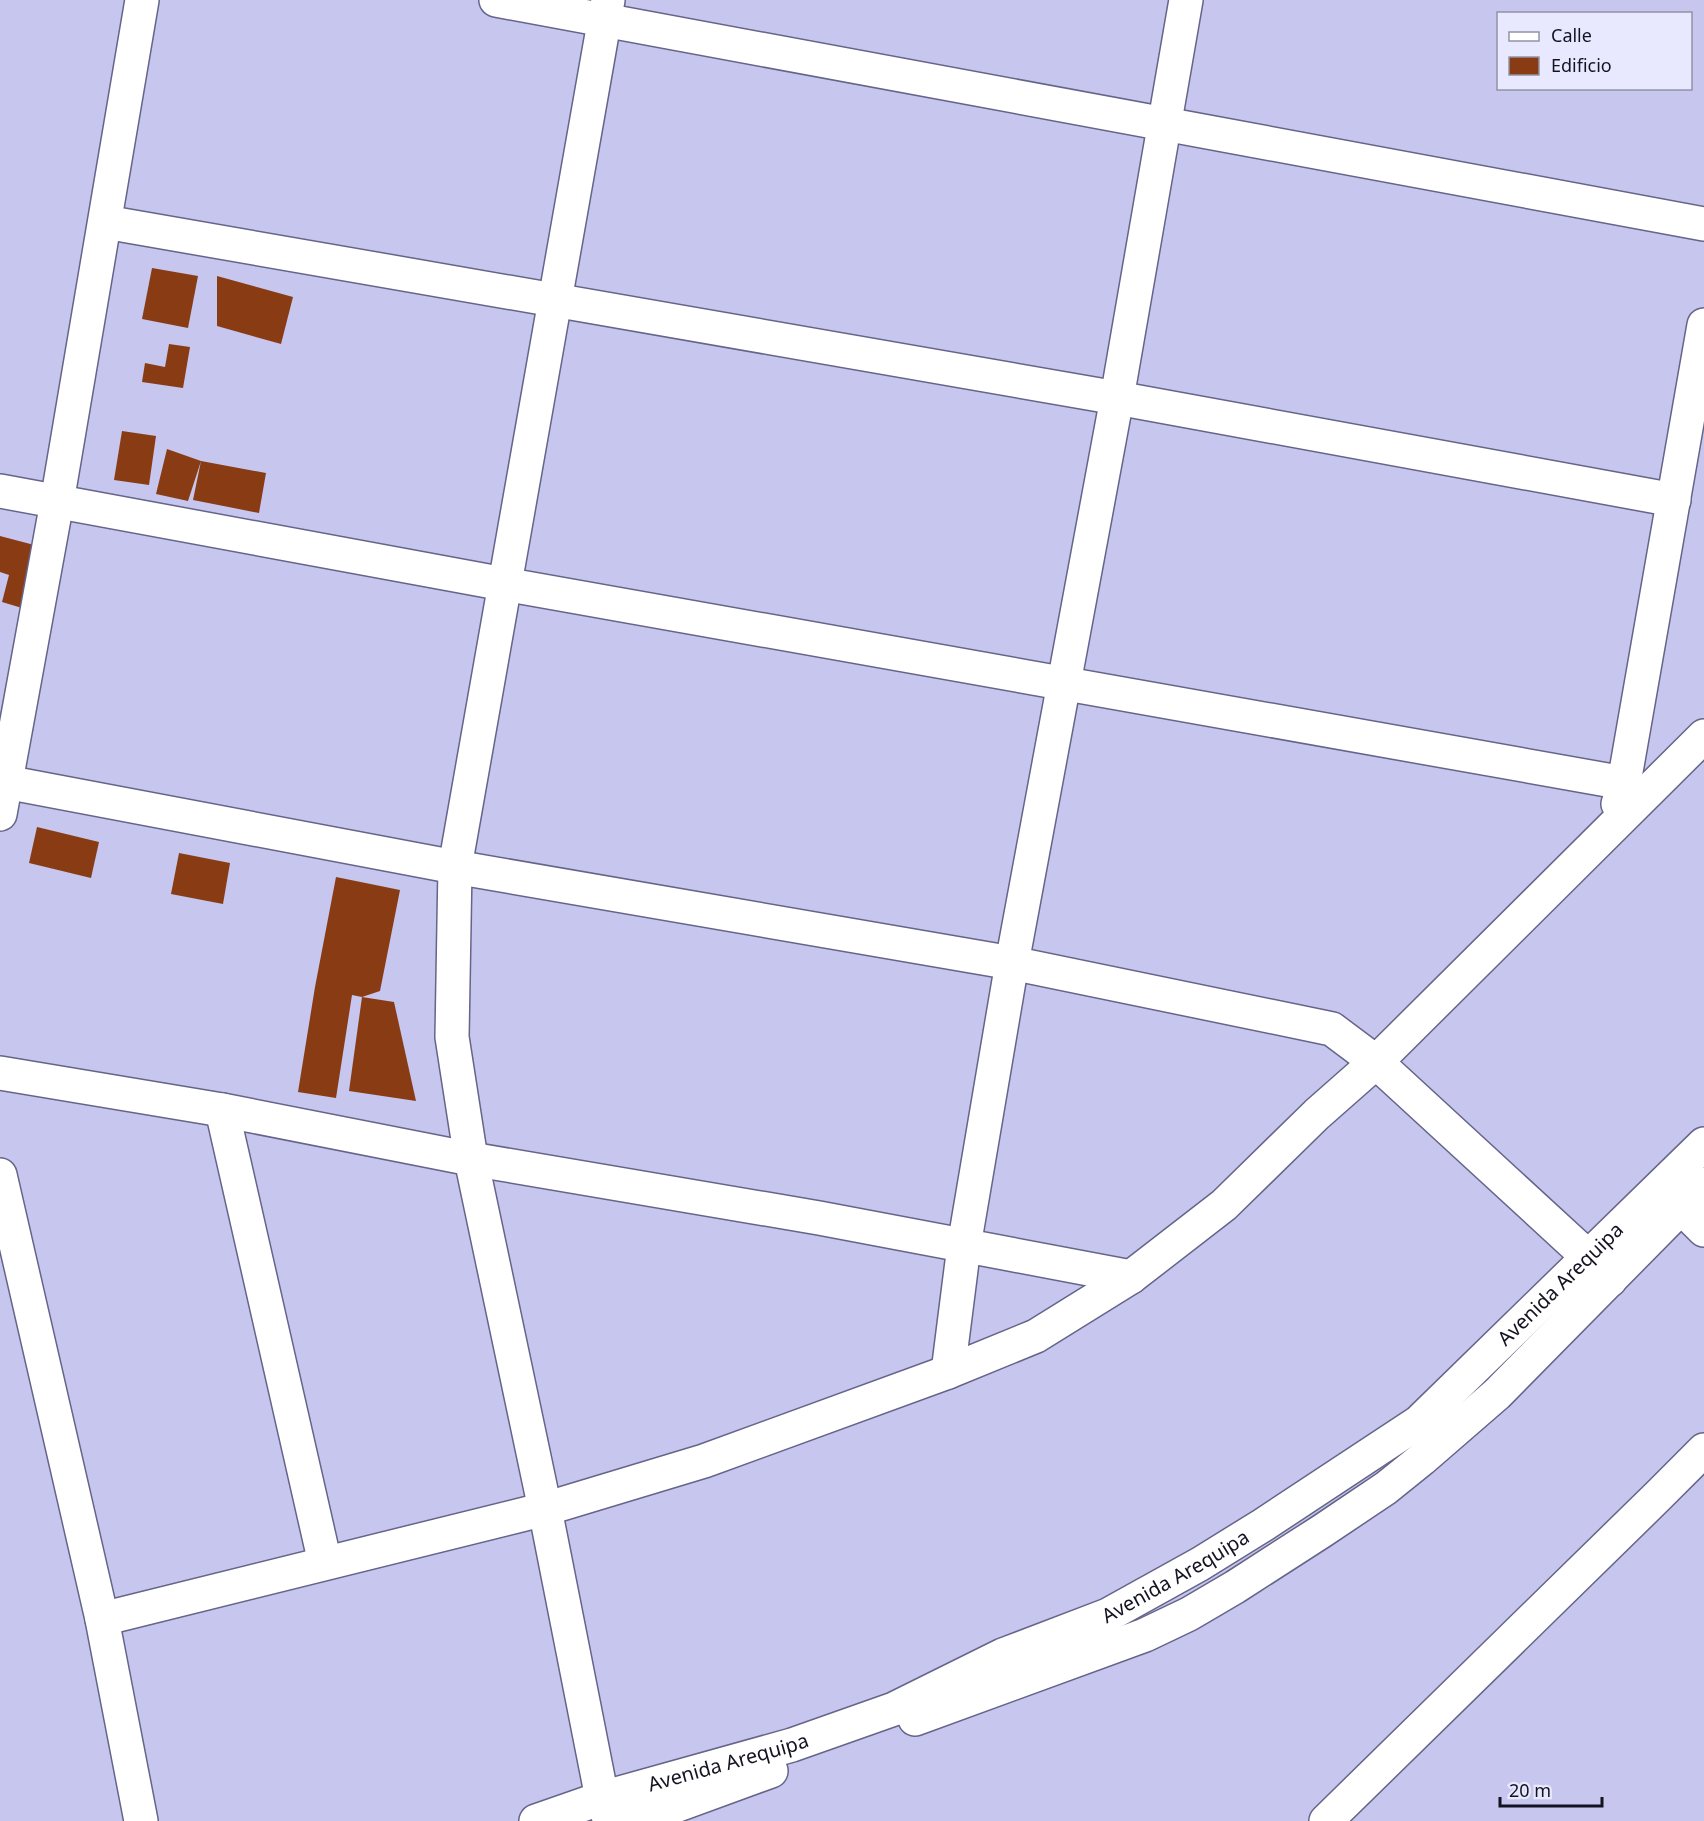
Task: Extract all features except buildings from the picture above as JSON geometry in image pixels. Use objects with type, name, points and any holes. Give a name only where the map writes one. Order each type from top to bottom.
[{"type":"street","points":[[0,814],[2,782],[57,502],[142,0]]},
{"type":"street","points":[[496,0],[607,10],[1165,124],[1704,224]]},
{"type":"street","points":[[948,1372],[964,1246],[1012,963],[1117,398],[1186,0]]},
{"type":"street","points":[[606,1810],[471,1159],[452,1037],[455,867],[607,10]]},
{"type":"street","points":[[105,222],[1117,398],[1674,500]]},
{"type":"street","points":[[1611,830],[1624,783],[1704,325]]},
{"type":"street","points":[[0,491],[504,584],[1624,783]]},
{"type":"street","points":[[102,1619],[545,1509],[704,1461],[948,1372],[1036,1336],[1131,1277],[1224,1204],[1317,1114],[1376,1062],[1704,736]]},
{"type":"street","points":[[2,782],[455,867],[1012,963],[1332,1029],[1376,1062],[1587,1256],[1610,1280]]},
{"type":"street","points":[[0,1073],[222,1110],[471,1159],[819,1218],[1131,1277]]},
{"type":"street","points":[[222,1110],[326,1563]]},
{"type":"street","name":"Avenida Arequipa","points":[[634,1821],[1144,1635],[1189,1614],[1235,1587],[1386,1488],[1497,1394],[1610,1280],[1671,1197],[1704,1144]]},
{"type":"street","points":[[0,1175],[102,1619],[141,1821]]},
{"type":"street","name":"Avenida Arequipa","points":[[536,1821],[606,1810],[894,1709],[1003,1655],[1108,1615],[1200,1564],[1419,1422],[1587,1256],[1671,1197],[1704,1184]]},
{"type":"street","points":[[1671,1197],[1704,1230]]},
{"type":"street","points":[[1326,1821],[1704,1450]]}]
